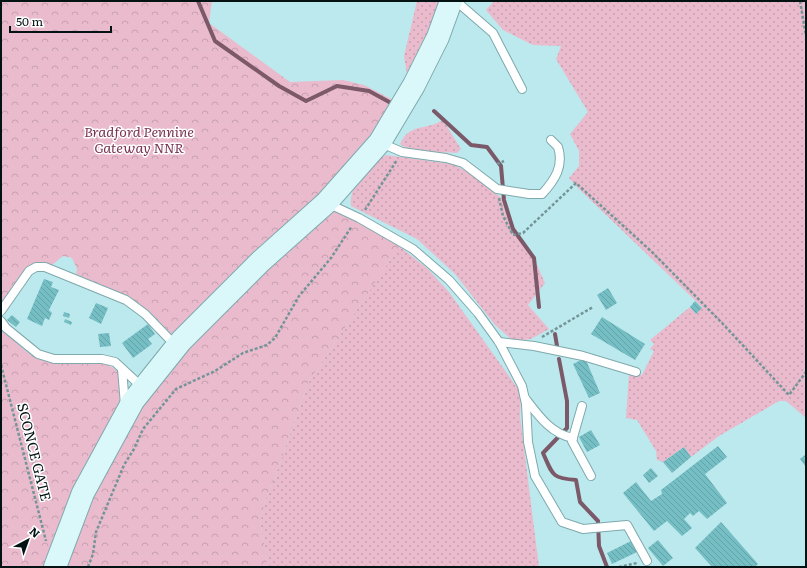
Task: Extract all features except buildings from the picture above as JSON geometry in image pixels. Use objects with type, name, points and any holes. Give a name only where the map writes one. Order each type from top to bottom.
[{"type":"street","points":[[55,567],[83,494],[128,409],[177,346],[261,261],[326,203],[380,142],[414,85],[438,37],[451,1]]},
{"type":"lane","points":[[456,1],[493,33],[522,88]]},
{"type":"lane","points":[[380,142],[402,152],[446,158],[463,163],[499,190],[542,194],[557,177],[561,154],[558,147],[551,140]]},
{"type":"lane","points":[[326,203],[359,218],[413,249],[449,280],[478,313],[499,342],[518,376],[524,398],[528,442],[535,476],[562,522],[583,529],[626,525],[647,561]]},
{"type":"lane","points":[[1,311],[29,271],[36,267],[45,267],[126,300],[145,314],[177,346]]},
{"type":"lane","points":[[1,321],[6,328],[38,354],[46,358],[102,359],[115,362],[144,388]]},
{"type":"lane","points":[[499,342],[589,357],[636,372]]},
{"type":"lane","points":[[122,369],[125,405],[128,409]]},
{"type":"lane","points":[[524,398],[542,419],[553,429],[572,441],[591,476]]},
{"type":"lane","points":[[569,438],[582,406]]},
{"type":"path","points":[[800,1],[806,36]]},
{"type":"path","points":[[88,567],[93,554],[96,532],[124,465],[134,449],[143,429],[176,389],[215,371],[243,353],[267,344],[275,338],[299,296],[332,258],[402,152]]},
{"type":"path","points":[[497,164],[504,161]]},
{"type":"path","points":[[499,190],[503,216],[513,235],[523,233],[576,183],[652,252],[722,323],[789,395],[806,372]]},
{"type":"path","points":[[527,346],[593,307]]},
{"type":"path","name":"SCONCE GATE","points":[[1,365],[47,545]]},
{"type":"path","points":[[619,567],[647,561]]},
{"type":"green space","name":"Bradford Pennine Gateway NNR","points":[[1,1],[212,1],[209,23],[290,82],[343,80],[364,85],[397,102],[336,182],[175,338],[151,313],[127,297],[76,274],[77,269],[72,258],[63,256],[52,265],[40,262],[34,263],[28,267],[12,287],[1,307]]},
{"type":"green space","points":[[417,1],[445,1],[407,74],[404,56]]},
{"type":"green space","points":[[494,1],[806,1],[806,418],[786,401],[779,401],[719,436],[691,457],[684,447],[663,462],[657,460],[656,451],[637,420],[626,418],[629,373],[642,375],[654,351],[650,349],[654,344],[650,340],[690,307],[696,314],[702,307],[569,178],[579,166],[579,151],[570,134],[588,112],[556,59],[561,46],[533,45],[503,30],[486,10]]},
{"type":"green space","points":[[443,120],[461,149],[457,153],[419,151],[400,144],[404,137],[414,130]]},
{"type":"green space","points":[[386,155],[452,164],[470,173],[504,200],[513,229],[534,258],[545,283],[528,305],[549,329],[531,339],[513,341],[495,325],[455,274],[417,239],[351,206],[351,198],[357,184],[374,164]]},
{"type":"green space","points":[[335,211],[402,242],[308,383],[265,501],[260,523],[267,556],[266,567],[61,567],[80,516],[165,367],[323,216]]},
{"type":"green space","points":[[399,246],[428,269],[449,292],[521,393],[520,416],[539,567],[266,567],[267,556],[260,523],[265,501],[308,383]]},
{"type":"green space","points":[[1,326],[31,355],[45,361],[102,363],[119,373],[121,407],[47,567],[1,567]]},
{"type":"waterway","points":[[198,1],[215,41],[279,86],[306,101],[337,86],[369,91],[391,103]]},
{"type":"waterway","points":[[434,111],[471,145],[487,147],[501,166],[504,200],[513,229],[534,258],[539,307]]},
{"type":"waterway","points":[[555,334],[557,346]]},
{"type":"waterway","points":[[559,359],[567,401],[567,428],[543,453],[551,471],[554,474],[562,478],[576,480],[580,502],[598,521],[599,546],[607,567]]}]
